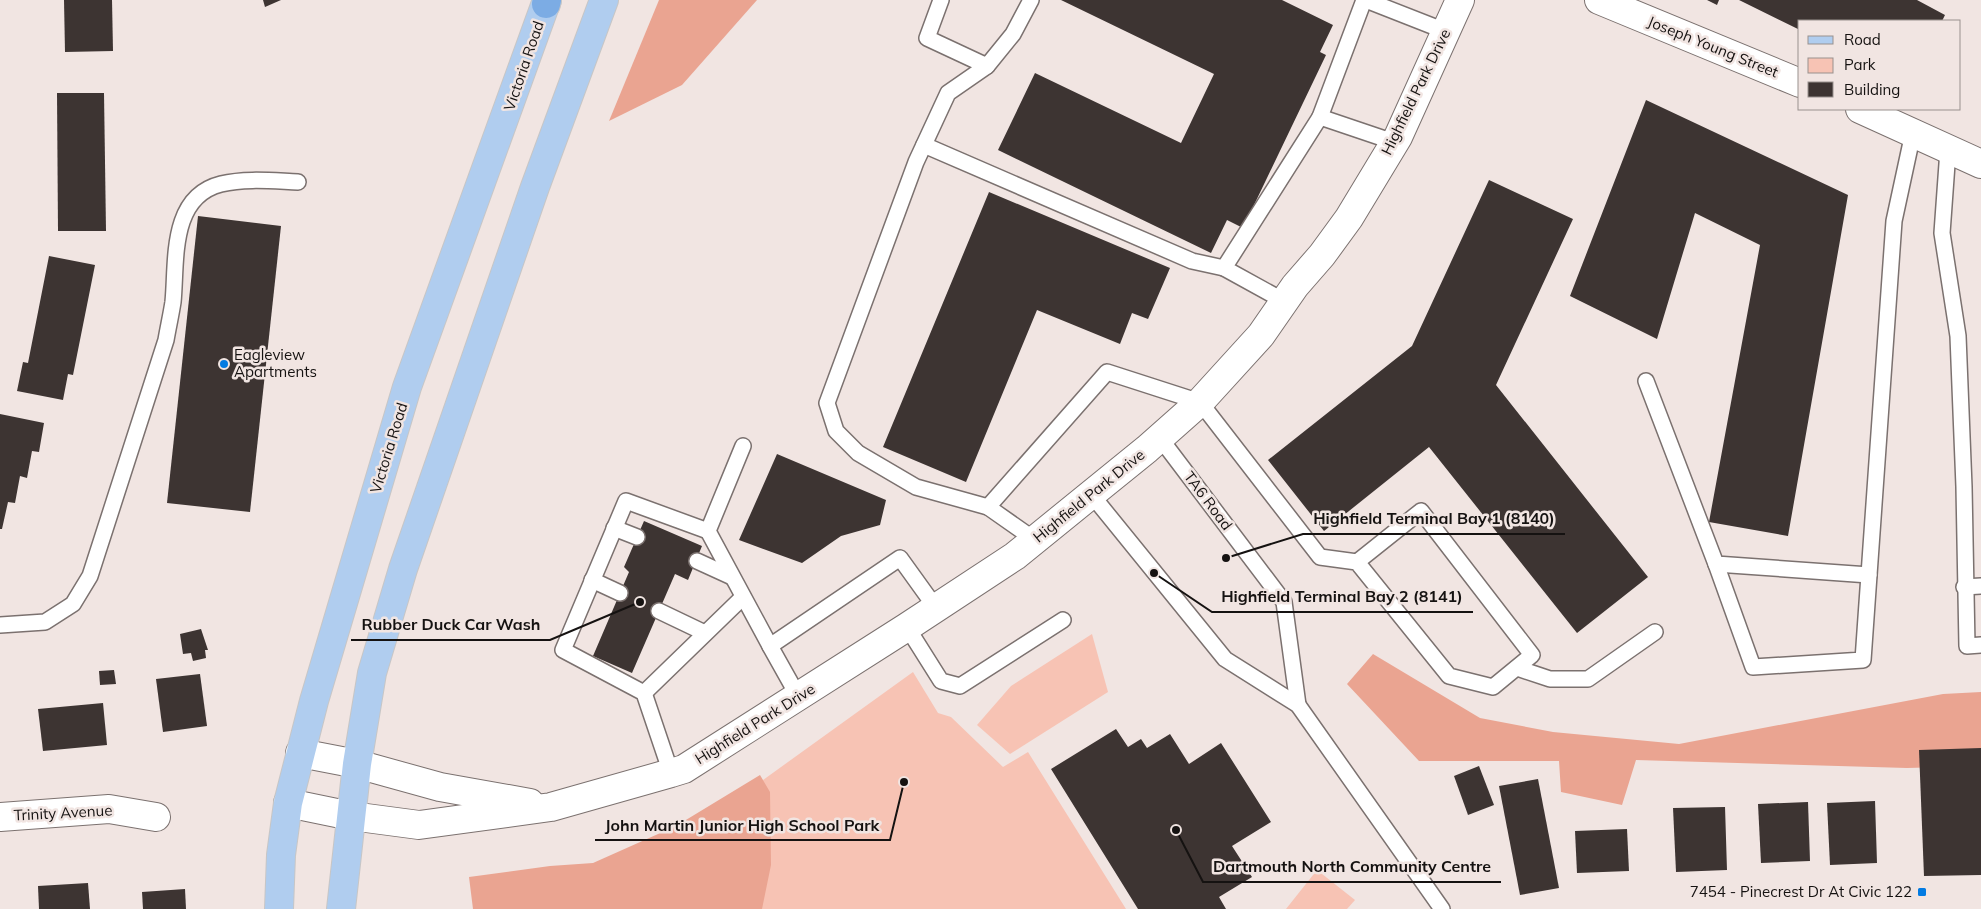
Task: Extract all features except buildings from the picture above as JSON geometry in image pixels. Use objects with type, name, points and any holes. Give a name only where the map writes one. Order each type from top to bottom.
[{"type":"main road","points":[[341,909],[357,764],[372,673],[402,569],[536,187],[604,0]]},
{"type":"main road","name":"Victoria Road","points":[[279,909],[280,854],[288,803],[300,752],[408,387],[547,1]]},
{"type":"street","name":"Highfield Park Drive","points":[[288,803],[351,816],[419,826],[551,808],[671,773],[684,769],[936,608],[1035,540],[1160,438],[1200,402],[1262,335],[1284,301],[1349,218],[1394,142],[1460,0]]},
{"type":"street","name":"Joseph Young Street","points":[[1599,0],[1798,82]]},
{"type":"street","points":[[1862,110],[1981,164]]},
{"type":"street","name":"Highfield Park Drive","points":[[300,752],[357,764],[440,787],[551,808]]},
{"type":"street","name":"Trinity Avenue","points":[[0,817],[109,809],[156,817]]},
{"type":"lane","points":[[941,0],[927,38],[987,66]]},
{"type":"lane","points":[[1031,0],[1012,34],[987,66],[948,93],[916,162],[827,403],[836,431],[858,453],[916,488],[988,507],[1035,540]]},
{"type":"lane","points":[[1224,268],[1320,117],[1373,1],[1445,31]]},
{"type":"lane","points":[[1320,117],[1394,142]]},
{"type":"lane","points":[[1646,381],[1716,564],[1753,668],[1863,660],[1894,221],[1913,133]]},
{"type":"lane","points":[[924,144],[1192,261],[1224,268],[1284,301]]},
{"type":"lane","points":[[1948,150],[1942,233],[1958,336],[1964,487],[1964,587],[1967,646],[1981,645]]},
{"type":"lane","points":[[0,624],[45,622],[73,604],[90,576],[166,340],[172,305],[178,230],[186,212],[202,194],[219,185],[239,181],[298,182]]},
{"type":"lane","points":[[988,507],[1107,372],[1200,402],[1320,557],[1357,562],[1449,676],[1493,687],[1532,655],[1422,511],[1357,562]]},
{"type":"lane","name":"TA6 Road","points":[[1160,438],[1284,602],[1298,705]]},
{"type":"lane","points":[[708,531],[743,446]]},
{"type":"lane","name":"TA6 Road","points":[[1091,494],[1225,659],[1298,705],[1442,909]]},
{"type":"lane","points":[[671,773],[644,693],[563,650],[626,501],[708,531],[798,696]]},
{"type":"lane","points":[[614,528],[637,537]]},
{"type":"lane","points":[[770,646],[900,558],[936,608]]},
{"type":"lane","points":[[696,560],[732,577]]},
{"type":"lane","points":[[1716,564],[1869,575]]},
{"type":"lane","points":[[592,580],[620,593]]},
{"type":"lane","points":[[1964,587],[1981,586]]},
{"type":"lane","points":[[644,693],[743,597]]},
{"type":"lane","points":[[659,611],[705,632]]},
{"type":"lane","points":[[907,627],[941,681],[960,686],[1063,620]]},
{"type":"lane","points":[[1517,668],[1550,679],[1588,679],[1655,632]]},
{"type":"green space","points":[[1092,634],[1108,692],[1010,754],[977,725],[1011,686]]},
{"type":"green space","points":[[913,672],[938,713],[951,717],[1003,767],[1028,752],[1126,909],[681,909],[738,798]]},
{"type":"green space","points":[[1317,870],[1355,900],[1347,909],[1286,909]]},
{"type":"shaded area","points":[[659,0],[757,0],[682,85],[609,121]]},
{"type":"shaded area","points":[[1373,654],[1480,718],[1553,732],[1679,744],[1943,694],[1981,692],[1981,766],[1907,768],[1636,760],[1622,805],[1561,792],[1559,761],[1419,761],[1347,684]]},
{"type":"shaded area","points":[[760,775],[770,792],[771,865],[762,909],[473,909],[469,877],[550,866],[593,863],[676,826]]},
{"type":"place","name":"Eagleview Apartments","points":[[224,364]]},
{"type":"place","name":"Highfield Terminal Bay 1 (8140)","points":[[1226,558]]},
{"type":"place","name":"Highfield Terminal Bay 2 (8141)","points":[[1154,573]]},
{"type":"place","name":"Rubber Duck Car Wash","points":[[640,602]]},
{"type":"place","name":"John Martin Junior High School Park","points":[[904,782]]},
{"type":"place","name":"Dartmouth North Community Centre","points":[[1176,830]]},
{"type":"place","name":"7454 - Pinecrest Dr At Civic 122","points":[[1922,892]]}]
